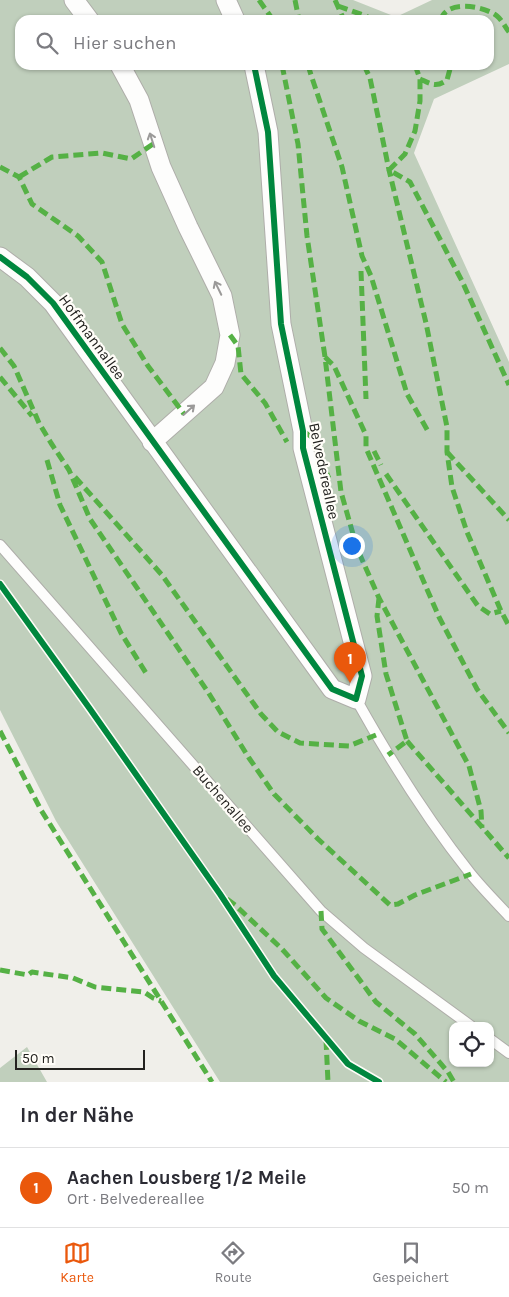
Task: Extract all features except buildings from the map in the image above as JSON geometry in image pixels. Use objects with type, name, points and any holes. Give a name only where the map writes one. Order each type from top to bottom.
[{"type":"street","points":[[74,0],[85,15]]},
{"type":"street","points":[[226,0],[233,15]]},
{"type":"street","points":[[123,70],[139,100],[165,175],[222,296],[230,335],[225,363],[214,387],[152,442],[332,689],[356,699]]},
{"type":"street","name":"Belvedereallee","points":[[255,70],[268,132],[281,324],[302,431],[303,448],[362,676],[356,699]]},
{"type":"street","name":"Hoffmannallee","points":[[0,256],[27,277],[53,303],[152,442]]},
{"type":"lane","name":"Buchenallee","points":[[0,545],[322,911],[364,948],[466,1022]]},
{"type":"lane","points":[[356,699],[388,755],[429,818],[471,874],[509,916]]},
{"type":"lane","points":[[494,1042],[509,1053]]},
{"type":"green space","points":[[0,0],[353,0],[391,15],[15,15],[15,70],[494,70],[494,15],[400,15],[432,0],[509,0],[509,64],[434,99],[414,153],[509,362],[509,1082],[220,1082],[56,821],[0,710]]},
{"type":"green space","points":[[27,1047],[47,1082],[0,1082],[0,1068]]},
{"type":"marked path","points":[[259,0],[270,15]]},
{"type":"marked path","points":[[295,0],[298,15]]},
{"type":"marked path","points":[[335,0],[342,15]]},
{"type":"marked path","points":[[338,6],[363,15]]},
{"type":"marked path","points":[[444,15],[449,9],[457,7],[465,6],[483,9],[497,16],[509,32]]},
{"type":"marked path","points":[[283,70],[298,144],[307,236],[325,357],[341,492],[357,548],[379,598],[469,766],[481,811],[482,828]]},
{"type":"marked path","points":[[310,70],[342,167],[362,256],[371,276],[407,394],[429,433]]},
{"type":"marked path","points":[[366,70],[370,78],[389,170],[426,323],[447,427],[447,452],[452,487],[467,532],[509,626]]},
{"type":"marked path","points":[[417,70],[420,79],[420,101],[415,131],[405,154],[389,170],[410,182],[462,281],[509,385]]},
{"type":"marked path","points":[[420,79],[440,84],[447,80],[450,70]]},
{"type":"marked path","points":[[19,177],[52,157],[102,153],[131,159],[153,144]]},
{"type":"marked path","points":[[0,167],[19,177],[32,204],[78,236],[102,262],[122,324],[148,366],[184,414]]},
{"type":"marked path","points":[[361,271],[366,399]]},
{"type":"marked path","points":[[230,335],[238,346],[241,374],[265,403],[287,442]]},
{"type":"marked path","points":[[0,348],[14,366],[39,423],[69,470],[90,519],[208,692],[274,794],[318,839],[390,905],[398,904],[415,895],[471,874]]},
{"type":"marked path","points":[[325,357],[334,366],[366,435],[366,448],[439,617],[477,689],[509,733]]},
{"type":"marked path","points":[[0,377],[32,416]]},
{"type":"marked path","points":[[303,431],[312,437],[330,481]]},
{"type":"marked path","points":[[374,451],[381,465]]},
{"type":"marked path","points":[[447,452],[509,520]]},
{"type":"marked path","points":[[47,460],[60,505],[121,633],[146,673]]},
{"type":"marked path","points":[[386,474],[478,606],[490,614],[501,611]]},
{"type":"marked path","points":[[75,477],[162,575],[261,714],[278,732],[300,743],[349,746],[376,735]]},
{"type":"marked path","points":[[379,598],[377,616],[386,674],[407,741],[388,755]]},
{"type":"marked path","points":[[0,731],[41,810],[212,1082]]},
{"type":"marked path","points":[[407,741],[509,858]]},
{"type":"marked path","points":[[227,899],[282,949],[326,998],[359,1021],[395,1039],[446,1082]]},
{"type":"marked path","points":[[321,911],[322,929],[376,1002],[415,1034],[448,1072],[454,1082]]},
{"type":"marked path","points":[[0,970],[28,975],[32,972],[73,978],[95,987],[144,992],[161,1001]]},
{"type":"marked path","points":[[326,1040],[328,1082]]},
{"type":"cycle path","points":[[0,257],[27,277],[53,303],[332,689],[356,699],[362,676],[303,448],[303,431],[281,324],[268,132],[255,70]]},
{"type":"cycle path","points":[[0,584],[220,894],[274,976],[348,1064],[379,1082]]},
{"type":"place","name":"Aachen Lousberg 1/2 Meile","points":[[350,683]]}]
